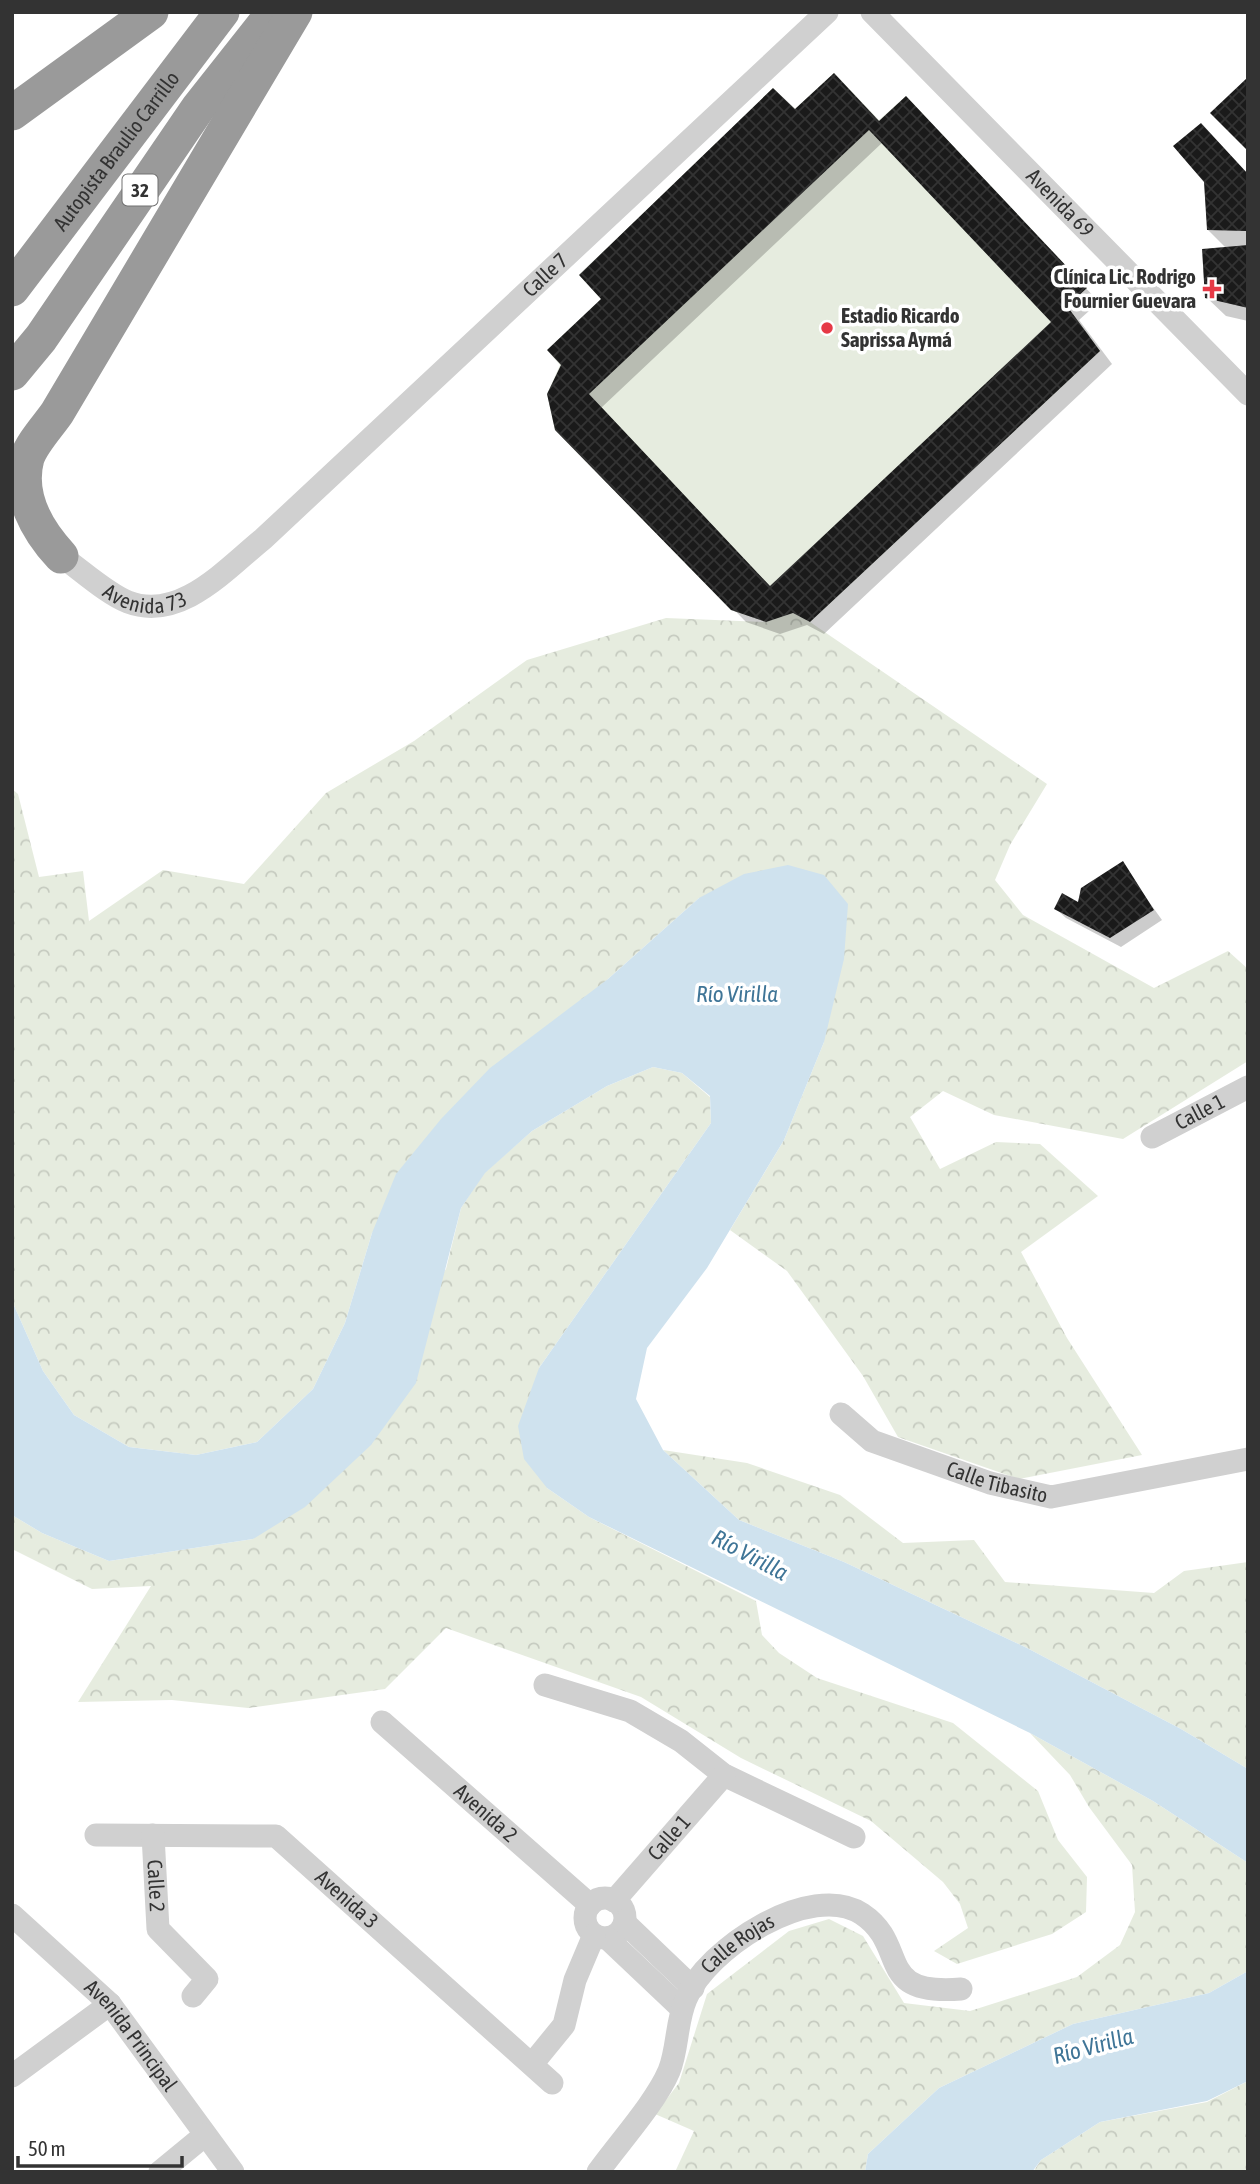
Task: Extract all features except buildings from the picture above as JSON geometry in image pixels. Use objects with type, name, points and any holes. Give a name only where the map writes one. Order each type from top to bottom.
[{"type":"highway","points":[[12,113],[151,12]]},
{"type":"highway","name":"Autopista Braulio Carrillo","points":[[12,289],[222,12]]},
{"type":"highway","name":"Autopista Braulio Carrillo","points":[[12,373],[41,338],[198,108],[274,12]]},
{"type":"highway","points":[[61,556],[42,536],[30,511],[20,459],[64,402],[295,12]]},
{"type":"highway","points":[[12,517],[61,556]]},
{"type":"street","name":"Calle 7","points":[[263,539],[827,12]]},
{"type":"street","name":"Avenida 69","points":[[872,12],[1248,394]]},
{"type":"street","name":"Avenida 73","points":[[61,556],[128,602],[168,607],[201,589],[263,539]]},
{"type":"street","name":"Calle 1","points":[[1153,1137],[1248,1087]]},
{"type":"street","name":"Calle Tibasito","points":[[841,1414],[873,1441],[990,1483],[1051,1497],[1248,1459]]},
{"type":"street","points":[[545,1685],[630,1711],[681,1741],[724,1775],[854,1837]]},
{"type":"street","name":"Avenida 2","points":[[382,1722],[590,1905]]},
{"type":"street","name":"Calle 1","points":[[614,1901],[724,1775]]},
{"type":"street","name":"Avenida 3","points":[[96,1835],[276,1836],[533,2063],[552,2083]]},
{"type":"street","name":"Calle 2","points":[[153,1835],[158,1929],[207,1979],[193,1996]]},
{"type":"street","points":[[682,2009],[586,1924],[590,1905],[602,1899],[614,1901],[623,1910],[625,1923],[693,1988]]},
{"type":"street","name":"Calle Rojas","points":[[598,2172],[669,2071],[682,2009],[693,1988],[710,1965],[744,1935],[800,1909],[832,1903],[851,1907],[871,1920],[881,1934],[893,1963],[910,1984],[936,1991],[961,1989]]},
{"type":"street","name":"Avenida Principal","points":[[12,1915],[110,2004],[233,2172]]},
{"type":"street","points":[[533,2063],[564,2025],[575,1980],[601,1937],[618,1933],[625,1923]]},
{"type":"street","points":[[12,2076],[110,2004]]},
{"type":"street","points":[[160,2172],[205,2135]]},
{"type":"green space","name":"Estadio Ricardo Saprissa Aymá","points":[[834,73],[879,120],[906,96],[1087,288],[1067,306],[1100,351],[810,622],[793,613],[766,622],[731,610],[555,430],[547,394],[560,365],[547,350],[601,299],[579,275],[773,88],[795,109]]},
{"type":"green space","points":[[793,613],[1047,784],[1010,845],[995,880],[1023,915],[1154,988],[1228,951],[1248,969],[1248,1061],[1123,1139],[994,1115],[943,1091],[910,1117],[940,1169],[996,1142],[1040,1144],[1098,1196],[1021,1252],[1067,1338],[1142,1455],[1019,1479],[898,1437],[863,1376],[787,1271],[730,1230],[784,1140],[824,1042],[699,898],[608,979],[372,1233],[345,1323],[313,1389],[257,1442],[196,1455],[129,1447],[74,1415],[43,1371],[12,1301],[12,789],[18,794],[39,877],[83,871],[89,921],[163,870],[244,884],[326,793],[414,741],[527,660],[666,618],[766,622]]},
{"type":"green space","points":[[653,1067],[682,1073],[710,1097],[711,1123],[539,1368],[547,1488],[589,1517],[756,1601],[762,1635],[779,1653],[817,1678],[953,1723],[1038,1791],[1058,1840],[1087,1877],[1086,1912],[1052,1934],[957,1964],[934,1951],[968,1928],[960,1904],[943,1882],[871,1821],[741,1758],[641,1697],[446,1628],[385,1689],[248,1708],[172,1700],[78,1702],[151,1586],[92,1589],[12,1549],[12,1515],[42,1533],[109,1561],[253,1539],[446,1269],[461,1208],[484,1173],[532,1131],[607,1086]]},
{"type":"green space","points":[[663,1450],[747,1463],[840,1495],[903,1543],[974,1540],[1005,1582],[1154,1593],[1184,1571],[1248,1562],[1248,1769],[1181,1729],[1027,1648],[844,1562],[739,1520]]},
{"type":"green space","points":[[1030,1733],[1153,1801],[1248,1863],[1248,1971],[1209,1993],[1073,2024],[939,2088],[868,2154],[865,2172],[675,2172],[694,2131],[655,2114],[679,2083],[707,1994],[789,1931],[829,1919],[863,1936],[904,2003],[970,2011],[1077,1977],[1120,1945],[1135,1912],[1132,1865],[1089,1807],[1070,1775]]},
{"type":"green space","points":[[1248,2081],[1248,2172],[1033,2172],[1041,2160],[1100,2122],[1207,2102]]},
{"type":"water","name":"Río Virilla","points":[[788,865],[824,875],[848,904],[844,959],[824,1042],[784,1140],[707,1268],[647,1348],[636,1399],[663,1450],[739,1520],[844,1562],[1027,1648],[1181,1729],[1248,1769],[1248,1863],[1153,1801],[1030,1733],[589,1517],[547,1488],[524,1459],[518,1426],[539,1368],[711,1123],[710,1096],[682,1073],[653,1067],[607,1086],[532,1131],[485,1173],[461,1208],[416,1383],[371,1445],[305,1507],[253,1539],[109,1561],[42,1533],[12,1515],[12,1301],[43,1371],[74,1415],[129,1447],[196,1455],[257,1442],[313,1389],[345,1323],[372,1233],[396,1174],[441,1119],[490,1068],[608,979],[699,898],[744,874]]},
{"type":"water","name":"Río Virilla","points":[[1248,1971],[1248,2081],[1207,2101],[1100,2122],[1041,2160],[1032,2172],[865,2172],[868,2154],[939,2088],[1073,2024],[1209,1993]]},
{"type":"place","name":"Clínica Lic. Rodrigo Fournier Guevara","points":[[1212,289]]},
{"type":"place","name":"Estadio Ricardo Saprissa Aymá","points":[[827,328]]}]
